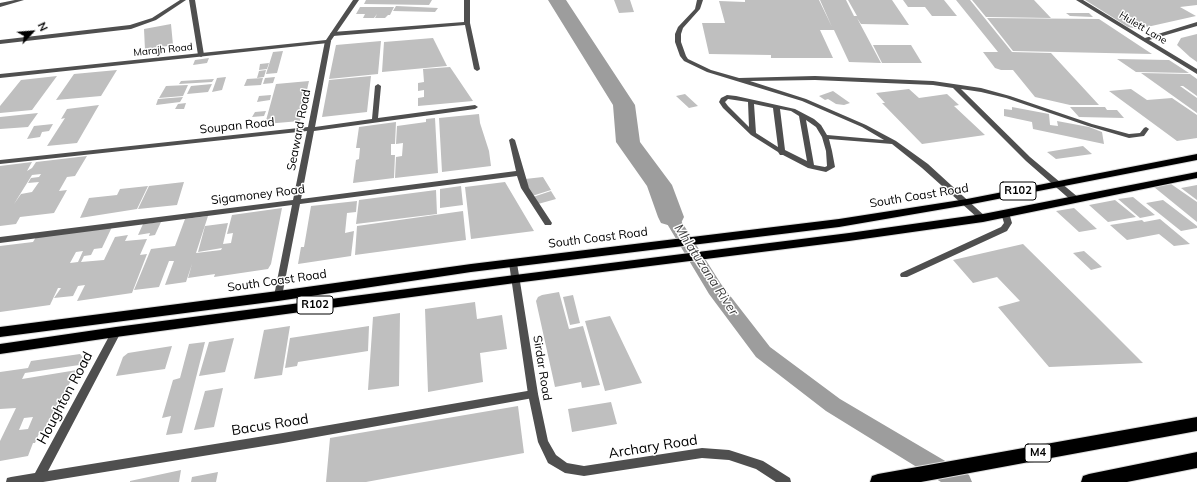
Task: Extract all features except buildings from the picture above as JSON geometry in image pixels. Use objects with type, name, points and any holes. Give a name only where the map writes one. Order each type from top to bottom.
[{"type":"highway","name":"South Coast Road","points":[[0,332],[278,296],[513,263],[840,223],[967,202],[1057,183],[1197,158]]},
{"type":"highway","points":[[1155,165],[1175,180]]},
{"type":"highway","points":[[1126,171],[1146,185]]},
{"type":"highway","name":"R102","points":[[0,349],[116,332],[515,279],[849,237],[983,218],[1197,176]]},
{"type":"highway","name":"M4","points":[[878,482],[1197,424]]},
{"type":"highway","points":[[1089,482],[1197,460]]},
{"type":"street","points":[[0,5],[21,0]]},
{"type":"street","points":[[0,42],[131,27],[154,19],[183,0]]},
{"type":"street","points":[[192,0],[201,55]]},
{"type":"street","name":"Seaward Road","points":[[278,296],[295,203],[328,41],[356,0]]},
{"type":"street","points":[[467,0],[467,23],[476,69]]},
{"type":"street","points":[[700,0],[698,9],[680,28],[678,34],[678,42],[686,60],[699,68],[804,100],[864,126],[894,142],[925,166],[967,202],[983,218]]},
{"type":"street","name":"Hulett Lane","points":[[1079,0],[1197,72]]},
{"type":"street","points":[[333,34],[467,23]]},
{"type":"street","points":[[1145,40],[1197,24]]},
{"type":"street","name":"Marajh Road","points":[[0,76],[328,41]]},
{"type":"street","points":[[737,80],[780,78],[933,83],[981,90],[1008,97],[1090,125],[1130,136],[1142,135],[1146,129]]},
{"type":"street","points":[[375,120],[378,86]]},
{"type":"street","points":[[955,86],[1028,159],[1076,200]]},
{"type":"street","points":[[730,97],[751,101],[776,106],[802,114],[819,126],[825,137],[830,158],[830,167],[826,170],[811,166],[782,153],[753,134],[731,114],[722,102],[725,98],[730,97]]},
{"type":"street","points":[[751,101],[753,134]]},
{"type":"street","name":"Soupan Road","points":[[0,162],[311,129],[475,106]]},
{"type":"street","points":[[776,106],[782,153]]},
{"type":"street","points":[[802,114],[811,166]]},
{"type":"street","points":[[825,137],[894,142]]},
{"type":"street","points":[[512,140],[525,188],[548,223]]},
{"type":"street","name":"Sigamoney Road","points":[[0,240],[520,173]]},
{"type":"street","points":[[904,275],[1004,228],[1008,223],[1005,214]]},
{"type":"street","name":"Sirdar Road","points":[[513,263],[533,394],[542,442],[552,459],[565,468]]},
{"type":"street","name":"Houghton Road","points":[[39,477],[116,332]]},
{"type":"street","name":"Bacus Road","points":[[11,482],[284,438],[533,394]]},
{"type":"street","name":"Archary Road","points":[[565,468],[584,471],[604,469],[702,453],[729,455],[759,465],[786,482]]},
{"type":"waterway","name":"Mhlatuzana River","points":[[557,0],[624,105],[628,142],[659,185],[671,217]]},
{"type":"waterway","name":"Mhlatuzana River","points":[[671,217],[715,289],[763,352],[833,405],[961,482]]}]
